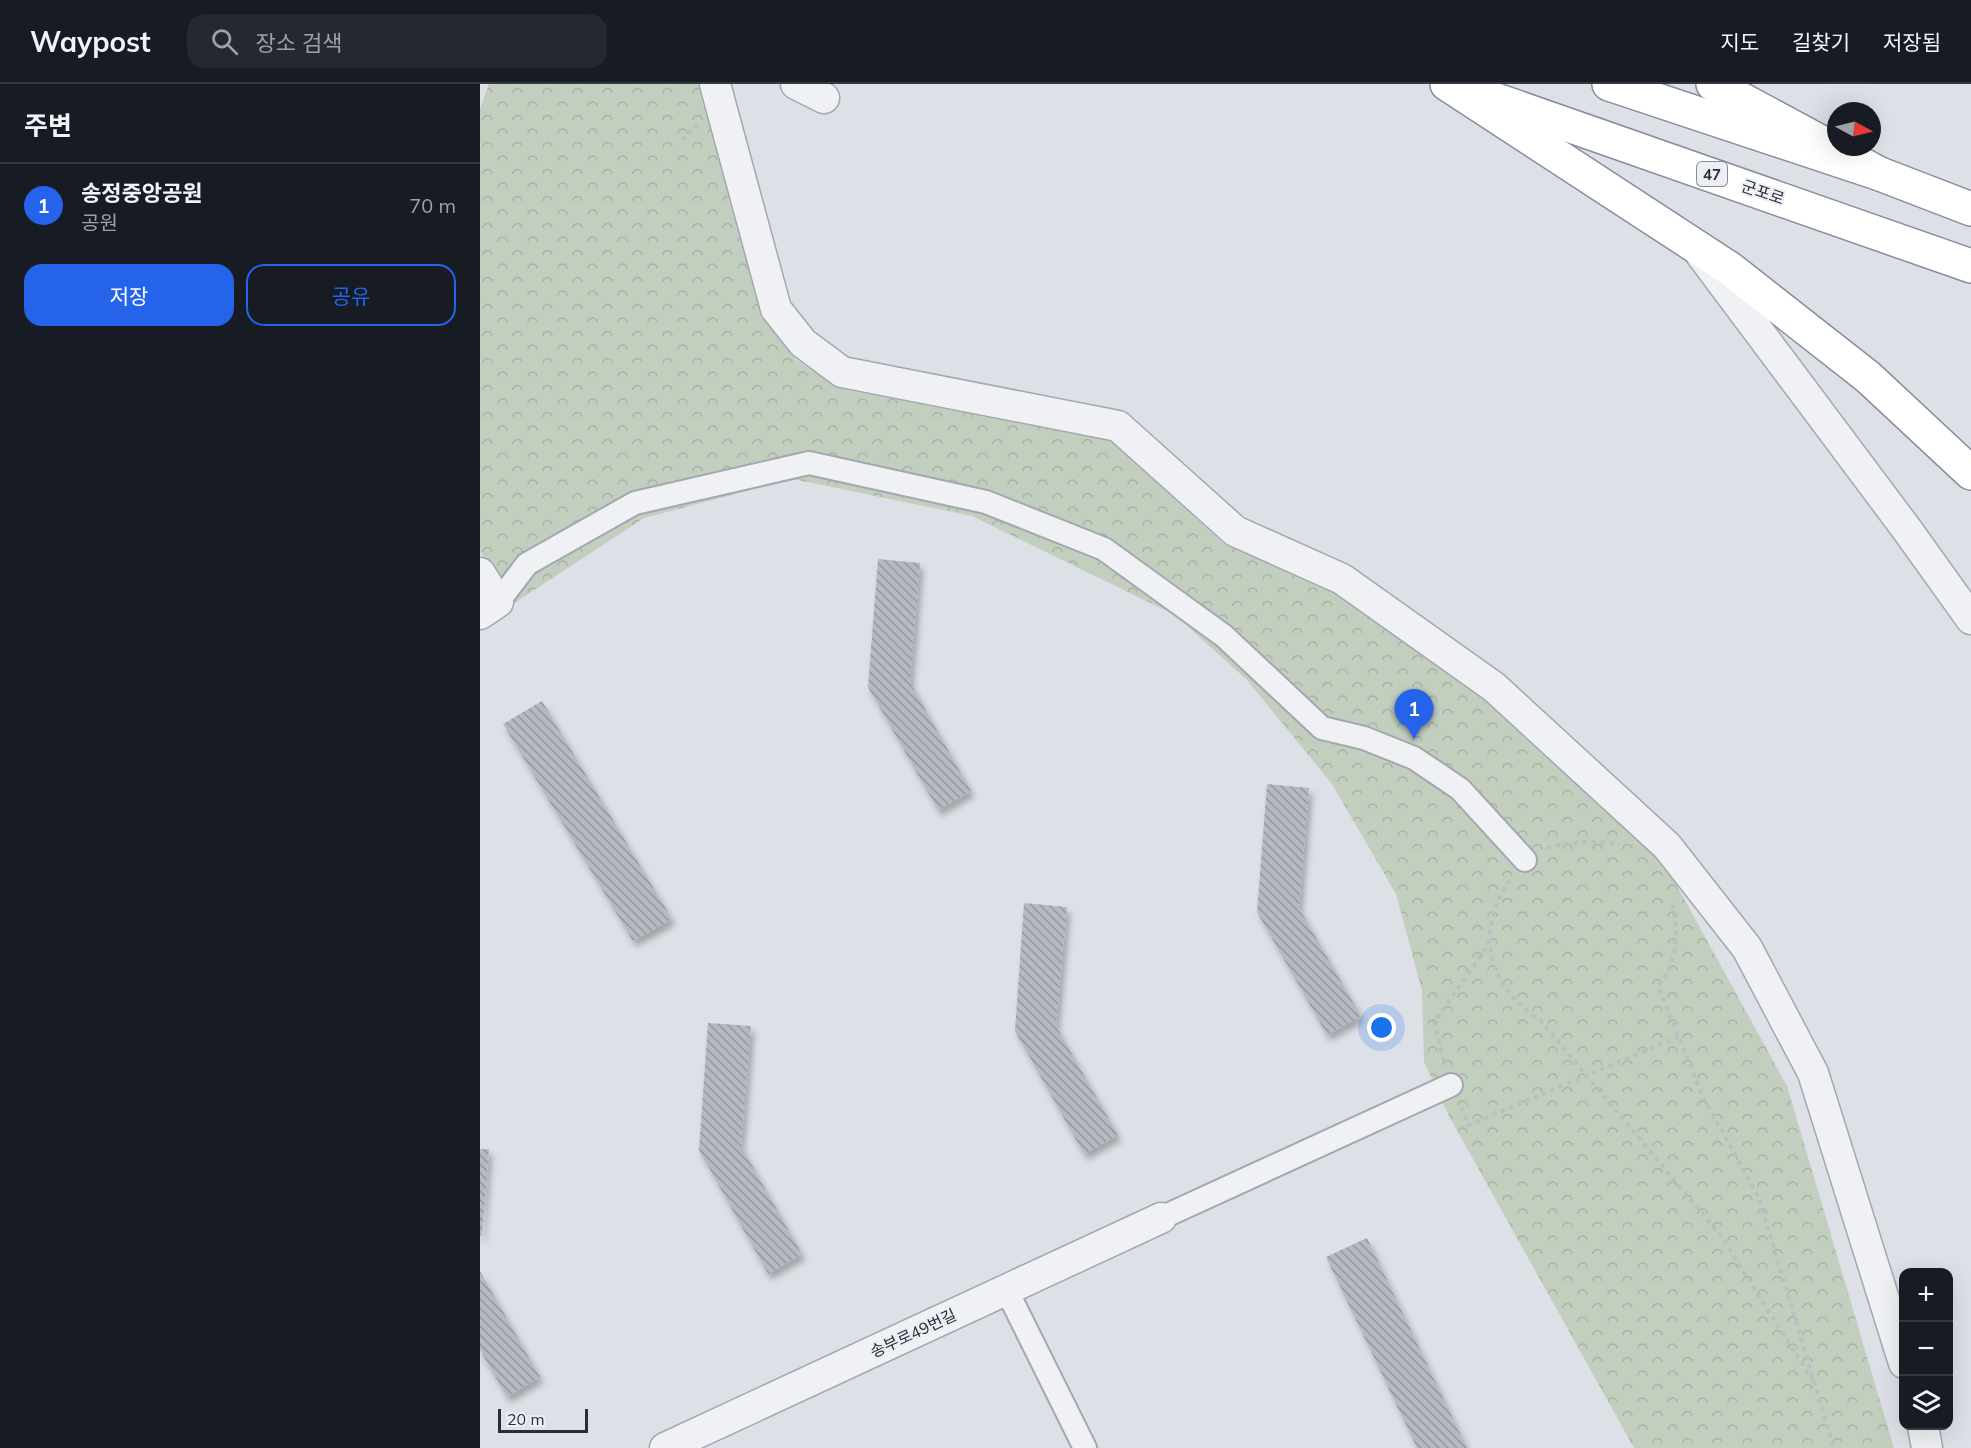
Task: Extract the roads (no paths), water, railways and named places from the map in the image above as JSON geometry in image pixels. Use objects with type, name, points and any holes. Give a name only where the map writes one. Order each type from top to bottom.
[{"type":"highway","points":[[1446,84],[1729,268],[1868,376],[1971,473]]},
{"type":"highway","name":"군포로","points":[[1452,84],[1971,266]]},
{"type":"highway","points":[[1609,84],[1880,174],[1971,209]]},
{"type":"highway","points":[[1713,84],[1880,174]]},
{"type":"street","points":[[715,84],[776,309],[803,344],[842,372],[1119,426],[1235,531],[1342,579],[1494,687],[1667,846],[1747,948],[1813,1073],[1899,1347]]},
{"type":"street","points":[[796,84],[824,98]]},
{"type":"street","points":[[1693,244],[1971,619]]},
{"type":"street","points":[[489,608],[527,564],[635,503],[809,463],[986,502],[1104,549],[1224,636],[1323,728],[1364,738],[1414,758],[1460,789],[1526,860]]},
{"type":"street","points":[[480,573],[489,608]]},
{"type":"street","points":[[1161,1218],[1451,1085]]},
{"type":"street","name":"송부로49번길","points":[[664,1448],[1161,1218]]},
{"type":"street","points":[[1006,1289],[1085,1448]]},
{"type":"street","points":[[1924,1430],[1927,1448]]},
{"type":"place","name":"송정중앙공원","points":[[1414,739]]}]
